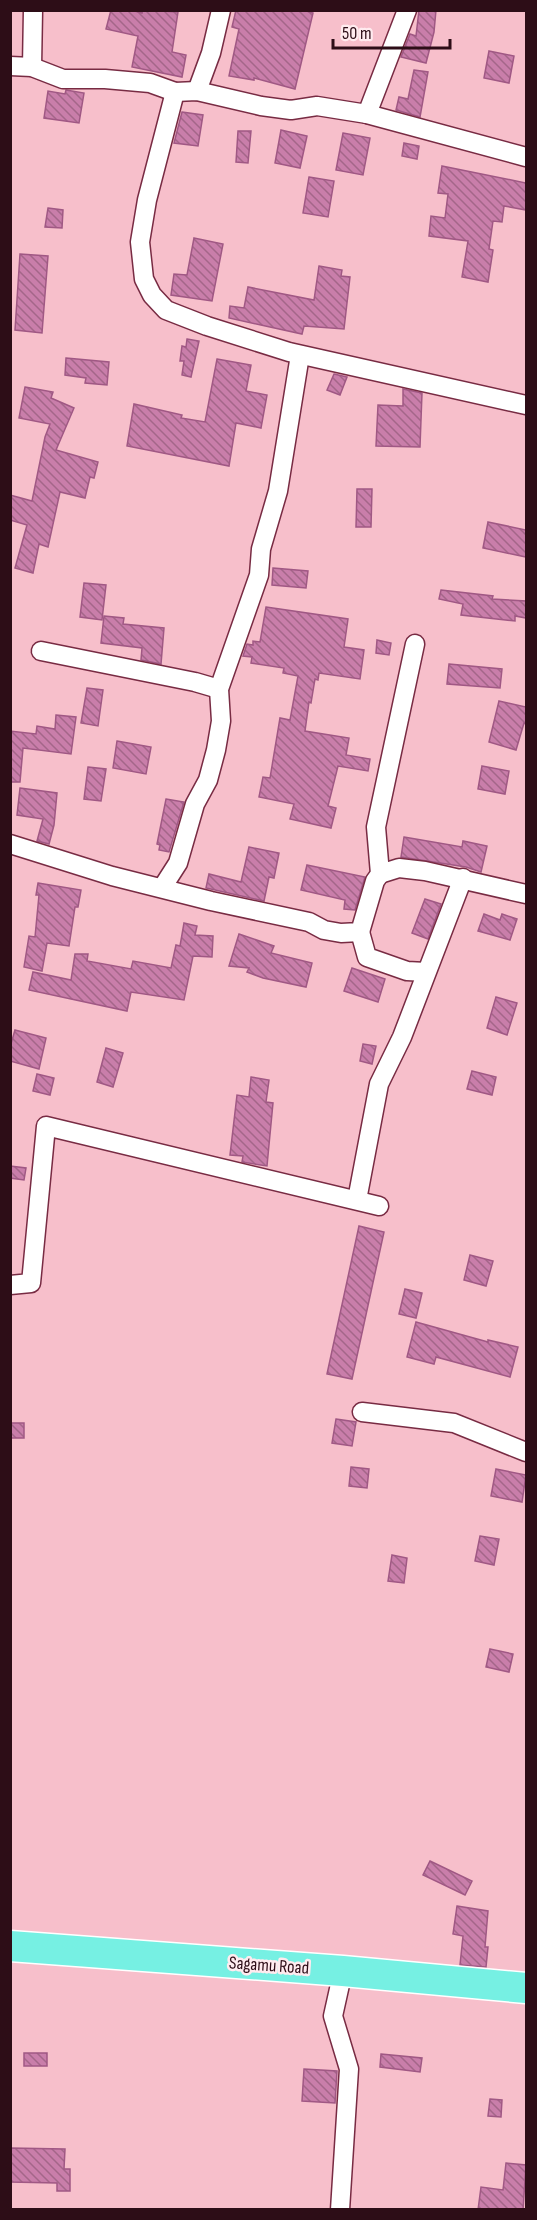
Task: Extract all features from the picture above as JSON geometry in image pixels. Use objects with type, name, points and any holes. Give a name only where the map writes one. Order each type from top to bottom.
[{"type":"highway","name":"Sagamu Road","points":[[10,1946],[343,1971],[526,1988]]},
{"type":"street","points":[[32,67],[30,62],[33,10]]},
{"type":"street","points":[[197,91],[211,53],[221,10]]},
{"type":"street","points":[[367,114],[406,10]]},
{"type":"street","points":[[10,66],[32,67],[63,79],[105,79],[150,83],[175,92],[197,91],[281,109],[291,110],[317,106],[367,114],[526,157]]},
{"type":"street","points":[[175,92],[147,200],[140,242],[144,279],[152,295],[166,310],[207,326],[300,355],[526,405]]},
{"type":"street","points":[[162,888],[178,864],[195,804],[208,780],[221,721],[219,689],[259,575],[261,549],[278,491],[300,355]]},
{"type":"street","points":[[380,874],[376,827],[415,644]]},
{"type":"street","points":[[41,651],[195,682],[219,689]]},
{"type":"street","points":[[10,844],[112,876],[211,901],[309,922],[324,930],[341,933],[360,932]]},
{"type":"street","points":[[426,972],[407,971],[367,957],[360,932],[375,881],[380,874],[399,868],[464,878],[526,894]]},
{"type":"street","points":[[357,1200],[379,1084],[402,1037],[464,878]]},
{"type":"street","points":[[10,1286],[31,1283],[46,1126],[379,1206]]},
{"type":"street","points":[[362,1412],[454,1423],[526,1452]]},
{"type":"street","points":[[340,2210],[349,2069],[333,2016],[343,1971]]},
{"type":"building","points":[[111,10],[131,10],[142,13],[143,10],[178,12],[172,52],[186,55],[182,77],[132,67],[138,36],[106,29]]},
{"type":"building","points":[[236,10],[303,10],[313,13],[295,89],[254,78],[254,80],[229,76],[239,29],[232,27]]},
{"type":"building","points":[[419,10],[436,10],[434,32],[426,63],[401,57],[410,34],[416,36]]},
{"type":"building","points":[[489,51],[514,56],[509,83],[484,78]]},
{"type":"building","points":[[414,70],[428,72],[420,117],[396,110],[399,97],[408,99]]},
{"type":"building","points":[[66,90],[84,93],[79,123],[44,118],[48,91],[65,94]]},
{"type":"building","points":[[182,112],[203,115],[198,146],[174,143]]},
{"type":"building","points":[[281,130],[307,136],[300,168],[275,163]]},
{"type":"building","points":[[238,131],[251,131],[248,163],[236,162]]},
{"type":"building","points":[[343,133],[370,138],[363,175],[336,170]]},
{"type":"building","points":[[404,143],[419,146],[417,159],[402,156]]},
{"type":"building","points":[[442,166],[526,183],[526,210],[504,206],[502,222],[493,221],[489,249],[493,250],[488,282],[462,277],[468,241],[429,236],[431,216],[445,218],[448,194],[438,193]]},
{"type":"building","points":[[309,177],[334,181],[328,217],[303,213]]},
{"type":"building","points":[[48,208],[63,210],[62,228],[45,227]]},
{"type":"building","points":[[194,238],[223,244],[212,301],[171,295],[174,274],[187,275]]},
{"type":"building","points":[[20,254],[48,256],[42,333],[15,330]]},
{"type":"building","points":[[319,266],[342,270],[341,276],[350,277],[344,329],[304,326],[302,334],[229,318],[230,306],[244,308],[248,287],[314,300]]},
{"type":"building","points":[[187,339],[199,341],[191,377],[182,375],[184,361],[180,361],[182,346],[186,347]]},
{"type":"building","points":[[66,358],[109,362],[107,385],[85,383],[86,378],[65,375]]},
{"type":"building","points":[[217,359],[251,365],[246,391],[267,395],[261,428],[236,423],[229,466],[127,446],[134,404],[182,415],[181,418],[205,422]]},
{"type":"building","points":[[334,374],[347,377],[340,395],[327,390]]},
{"type":"building","points":[[25,387],[53,392],[51,398],[74,408],[56,450],[98,462],[94,478],[90,477],[85,498],[60,492],[48,547],[39,544],[33,573],[15,568],[27,525],[10,520],[10,495],[32,501],[45,437],[50,424],[19,418]]},
{"type":"building","points":[[403,389],[422,393],[420,447],[376,446],[378,405],[403,406]]},
{"type":"building","points":[[357,489],[372,489],[371,527],[356,527]]},
{"type":"building","points":[[488,522],[526,530],[526,557],[483,548]]},
{"type":"building","points":[[273,568],[308,571],[306,588],[272,585]]},
{"type":"building","points":[[84,583],[106,585],[102,620],[80,617]]},
{"type":"building","points":[[441,590],[493,596],[492,599],[526,601],[526,618],[515,616],[515,621],[461,615],[463,604],[439,599]]},
{"type":"building","points":[[266,607],[348,619],[344,647],[364,650],[360,679],[319,673],[318,680],[315,679],[311,703],[309,702],[305,731],[349,738],[346,755],[370,759],[368,771],[338,766],[328,806],[336,808],[331,828],[290,819],[294,804],[259,797],[263,777],[270,778],[280,718],[290,720],[298,676],[283,673],[284,668],[251,663],[252,657],[243,656],[247,644],[253,645],[253,641],[260,642]]},
{"type":"building","points":[[104,616],[124,618],[123,624],[164,628],[161,664],[141,660],[142,648],[101,643]]},
{"type":"building","points":[[377,640],[391,643],[389,655],[376,653]]},
{"type":"building","points":[[449,664],[502,669],[500,688],[447,684]]},
{"type":"building","points":[[87,688],[103,690],[98,726],[81,723]]},
{"type":"building","points":[[499,701],[526,707],[526,724],[524,723],[516,750],[489,742]]},
{"type":"building","points":[[56,715],[76,717],[71,754],[23,748],[20,782],[10,782],[10,731],[36,734],[37,726],[55,729]]},
{"type":"building","points":[[117,741],[151,747],[146,774],[113,768]]},
{"type":"building","points":[[482,766],[509,771],[505,794],[478,789]]},
{"type":"building","points":[[88,767],[106,769],[101,801],[84,799]]},
{"type":"building","points":[[20,788],[57,793],[54,825],[49,844],[37,841],[43,819],[17,815]]},
{"type":"building","points":[[166,799],[184,802],[169,852],[159,850],[160,845],[157,844]]},
{"type":"building","points":[[404,837],[462,847],[463,841],[487,846],[481,872],[466,867],[401,857]]},
{"type":"building","points":[[249,847],[279,853],[274,878],[269,877],[264,901],[206,888],[209,874],[241,882]]},
{"type":"building","points":[[307,865],[365,877],[355,910],[344,909],[345,900],[301,890]]},
{"type":"building","points":[[38,883],[81,890],[78,907],[75,907],[69,946],[47,943],[42,971],[24,967],[29,936],[35,937]]},
{"type":"building","points":[[425,899],[441,904],[428,939],[412,933]]},
{"type":"building","points":[[484,914],[500,920],[502,914],[517,919],[510,940],[478,931]]},
{"type":"building","points":[[184,923],[197,926],[195,935],[213,936],[212,957],[193,956],[184,1000],[131,992],[127,1011],[29,990],[33,972],[71,980],[75,954],[88,954],[87,961],[131,969],[133,961],[171,968],[176,945],[180,946]]},
{"type":"building","points":[[239,934],[274,946],[271,953],[312,963],[306,987],[263,978],[247,972],[249,968],[229,966]]},
{"type":"building","points":[[352,968],[385,979],[378,1002],[344,991]]},
{"type":"building","points":[[496,997],[517,1003],[507,1035],[487,1028]]},
{"type":"building","points":[[15,1030],[46,1038],[39,1069],[10,1061],[10,1047]]},
{"type":"building","points":[[363,1044],[376,1046],[372,1064],[360,1061]]},
{"type":"building","points":[[106,1048],[123,1053],[113,1087],[97,1082]]},
{"type":"building","points":[[472,1071],[496,1077],[492,1095],[467,1089]]},
{"type":"building","points":[[37,1074],[54,1078],[50,1095],[33,1091]]},
{"type":"building","points":[[251,1077],[269,1080],[266,1102],[273,1103],[267,1166],[242,1162],[243,1156],[230,1155],[237,1095],[249,1097]]},
{"type":"building","points":[[10,1166],[26,1168],[24,1180],[10,1178]]},
{"type":"building","points":[[359,1226],[384,1232],[352,1379],[327,1374]]},
{"type":"building","points":[[470,1255],[493,1261],[486,1286],[464,1280]]},
{"type":"building","points":[[405,1289],[422,1293],[416,1318],[399,1314]]},
{"type":"building","points":[[416,1322],[488,1342],[488,1340],[518,1347],[510,1377],[436,1357],[434,1364],[407,1357]]},
{"type":"building","points":[[336,1419],[356,1422],[352,1446],[332,1443]]},
{"type":"building","points":[[10,1423],[24,1423],[24,1438],[10,1438]]},
{"type":"building","points":[[351,1467],[369,1469],[367,1488],[349,1486]]},
{"type":"building","points":[[496,1469],[526,1475],[522,1502],[491,1496]]},
{"type":"building","points":[[480,1536],[499,1539],[494,1565],[475,1561]]},
{"type":"building","points":[[392,1555],[407,1558],[404,1583],[388,1581]]},
{"type":"building","points":[[490,1649],[513,1654],[509,1672],[486,1667]]},
{"type":"building","points":[[430,1861],[472,1881],[465,1895],[423,1875]]},
{"type":"building","points":[[457,1906],[488,1911],[486,1967],[460,1965],[463,1936],[453,1934]]},
{"type":"building","points":[[24,2053],[47,2053],[47,2066],[24,2066]]},
{"type":"building","points":[[381,2054],[422,2058],[420,2072],[380,2067]]},
{"type":"building","points":[[304,2069],[337,2071],[335,2103],[302,2101]]},
{"type":"building","points":[[490,2099],[502,2100],[501,2117],[488,2116]]},
{"type":"building","points":[[10,2148],[65,2149],[64,2169],[70,2169],[70,2191],[57,2191],[57,2183],[10,2182]]},
{"type":"building","points":[[506,2163],[526,2165],[523,2210],[478,2210],[481,2187],[503,2190]]}]
